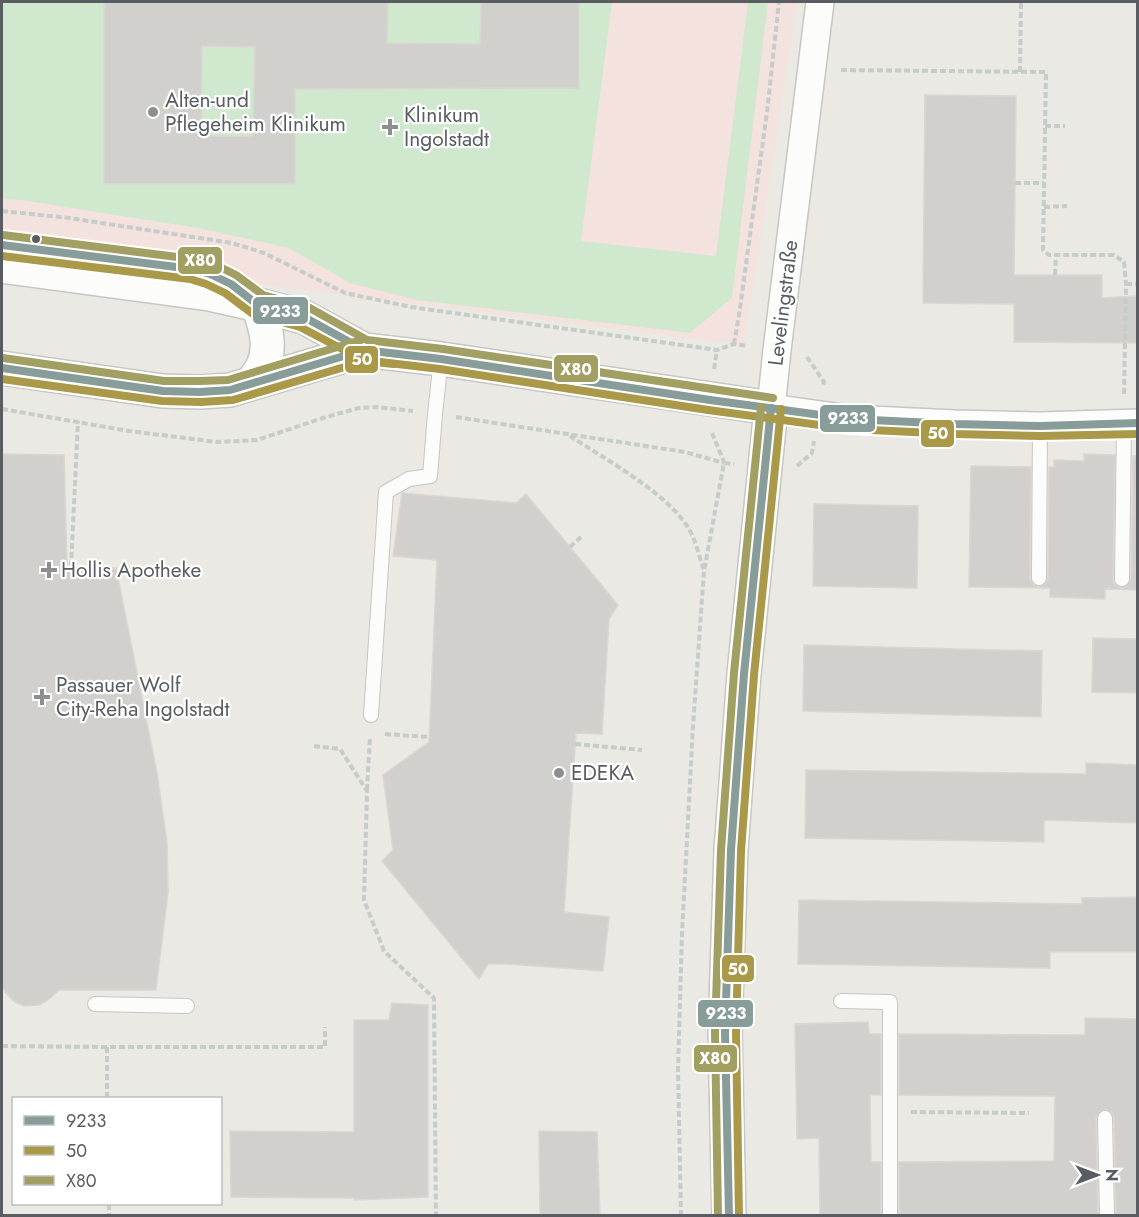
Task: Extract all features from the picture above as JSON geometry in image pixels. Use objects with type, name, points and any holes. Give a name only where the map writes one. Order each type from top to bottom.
[{"type":"street","name":"Levelingstraße","points":[[729,1215],[725,1032],[731,850],[744,674],[777,350],[820,2]]},
{"type":"street","points":[[2,266],[209,294],[258,305],[304,317],[364,350],[441,359],[820,415],[850,419],[955,424],[1040,426],[1131,423]]},
{"type":"street","points":[[253,382],[263,365],[267,349],[266,327],[258,305]]},
{"type":"street","points":[[2,368],[163,392],[200,392],[230,390],[364,350]]},
{"type":"lane","points":[[2,245],[192,269],[231,284],[258,305]]},
{"type":"lane","points":[[371,715],[386,492],[409,478],[430,476],[441,359]]},
{"type":"lane","points":[[1122,579],[1131,423]]},
{"type":"lane","points":[[1039,578],[1040,426]]},
{"type":"lane","points":[[841,1001],[890,1002],[890,1215]]},
{"type":"lane","points":[[95,1004],[187,1006]]},
{"type":"lane","points":[[1105,1118],[1107,1215]]},
{"type":"path","points":[[734,344],[767,112],[779,2]]},
{"type":"path","points":[[1020,72],[1021,2]]},
{"type":"path","points":[[842,59],[841,70],[1046,72],[1043,250],[1049,255],[1114,255],[1124,262],[1131,423]]},
{"type":"path","points":[[1045,126],[1065,126]]},
{"type":"path","points":[[1015,183],[1044,183]]},
{"type":"path","points":[[1044,207],[1067,206]]},
{"type":"path","points":[[2,211],[69,218],[232,243],[264,253],[345,293],[411,307],[717,350],[734,344],[805,355],[824,382],[812,453],[791,471],[724,463],[685,452],[377,407],[359,408],[326,417],[257,440],[217,442],[129,431],[2,409]]},
{"type":"path","points":[[1055,275],[1056,255]]},
{"type":"path","points":[[1126,284],[1137,284]]},
{"type":"path","points":[[71,567],[78,421]]},
{"type":"path","points":[[703,430],[712,432]]},
{"type":"path","points":[[567,434],[672,506],[692,534],[704,571]]},
{"type":"path","points":[[681,1215],[678,1070],[693,726],[704,571],[724,463]]},
{"type":"path","points":[[570,547],[582,537]]},
{"type":"path","points":[[371,715],[364,900],[384,951],[434,998],[435,1215]]},
{"type":"path","points":[[370,733],[429,737]]},
{"type":"path","points":[[575,744],[642,750]]},
{"type":"path","points":[[314,746],[340,749],[367,791]]},
{"type":"path","points":[[2,1046],[325,1047],[325,1027]]},
{"type":"path","points":[[107,1047],[107,1097]]},
{"type":"path","points":[[889,1112],[1029,1113]]},
{"type":"shaded area","name":"Klinikum Ingolstadt","points":[[2,2],[797,2],[744,345],[2,252]]},
{"type":"green space","name":"Klinikum Ingolstadt","points":[[2,2],[612,2],[581,241],[716,256],[748,2],[768,2],[732,298],[690,333],[417,300],[350,283],[289,248],[198,228],[2,199]]},
{"type":"building","name":"Alten-und Pflegeheim Klinikum","points":[[104,2],[388,2],[387,43],[480,44],[481,2],[579,2],[579,88],[295,89],[295,184],[104,184]],"holes":[[[202,46],[255,47],[253,136],[201,136]]]},
{"type":"building","points":[[925,95],[1016,96],[1014,275],[1102,275],[1102,298],[1137,296],[1137,343],[1014,342],[1014,304],[923,303]]},
{"type":"building","points":[[2,454],[64,455],[67,567],[116,568],[157,773],[167,843],[168,892],[156,990],[59,990],[39,1005],[24,1006],[15,1002],[5,992],[2,985]]},
{"type":"building","points":[[1084,454],[1115,455],[1113,579],[1114,584],[1121,588],[1127,586],[1131,579],[1133,456],[1137,456],[1137,590],[1105,589],[1105,599],[1050,597],[1050,588],[969,587],[971,466],[1031,467],[1030,578],[1034,585],[1040,587],[1046,583],[1048,578],[1049,467],[1054,467],[1054,460],[1084,461]]},
{"type":"building","points":[[402,493],[516,503],[526,494],[618,605],[609,619],[602,734],[576,733],[564,912],[609,917],[603,971],[488,964],[479,979],[382,861],[393,850],[383,775],[429,742],[437,560],[393,556]]},
{"type":"building","points":[[814,504],[918,506],[917,588],[813,586]]},
{"type":"building","points":[[1093,638],[1137,639],[1137,693],[1092,692]]},
{"type":"building","points":[[804,645],[1042,651],[1041,717],[803,711]]},
{"type":"building","points":[[1086,763],[1137,765],[1137,823],[1044,820],[1044,842],[805,838],[806,770],[1086,774]]},
{"type":"building","points":[[1137,897],[1137,952],[1050,952],[1050,968],[798,964],[799,900],[1082,904],[1082,898]]},
{"type":"building","points":[[392,1003],[428,1005],[428,1197],[354,1200],[354,1198],[231,1197],[230,1131],[354,1132],[354,1020],[389,1020]]},
{"type":"building","points":[[1085,1018],[1137,1019],[1137,1215],[1116,1215],[1114,1118],[1112,1113],[1105,1109],[1100,1111],[1096,1118],[1098,1215],[899,1215],[899,1162],[1054,1161],[1055,1096],[899,1095],[899,1034],[1085,1035]]},
{"type":"building","points":[[868,1022],[869,1034],[881,1034],[881,1095],[870,1095],[871,1162],[881,1162],[881,1215],[820,1215],[819,1138],[797,1139],[795,1024]]},
{"type":"building","points":[[539,1131],[597,1132],[600,1215],[540,1215]]},
{"type":"transit line","name":"X80","points":[[3,235],[193,259],[214,264],[236,275],[263,295],[308,307],[367,340],[443,349],[773,398]]},
{"type":"transit line","name":"9233","points":[[2,245],[192,269],[210,274],[231,284],[258,305],[304,317],[364,350],[441,359],[850,419],[1040,426],[1138,423]]},
{"type":"transit line","name":"50","points":[[2,256],[190,279],[225,293],[253,314],[300,327],[363,360],[440,369],[849,429],[1040,436],[1138,434]]},
{"type":"transit line","name":"X80","points":[[3,358],[164,381],[228,380],[361,340]]},
{"type":"transit line","name":"9233","points":[[2,368],[163,391],[200,392],[230,390],[364,350]]},
{"type":"transit line","name":"50","points":[[2,379],[162,401],[201,402],[233,400],[365,361],[394,364]]},
{"type":"transit line","name":"X80","points":[[718,1216],[715,1032],[721,850],[734,673],[761,407]]},
{"type":"transit line","name":"9233","points":[[729,1216],[725,1032],[731,850],[744,674],[771,408]]},
{"type":"transit line","name":"50","points":[[739,1216],[736,1032],[741,851],[754,675],[781,409]]},
{"type":"place","name":"Alten-und Pflegeheim Klinikum","points":[[153,112]]},
{"type":"place","name":"Klinikum Ingolstadt","points":[[390,127]]},
{"type":"place","name":"Hollis Apotheke","points":[[49,570]]},
{"type":"place","name":"Passauer Wolf City-Reha Ingolstadt","points":[[42,697]]},
{"type":"place","name":"EDEKA","points":[[559,773]]}]
